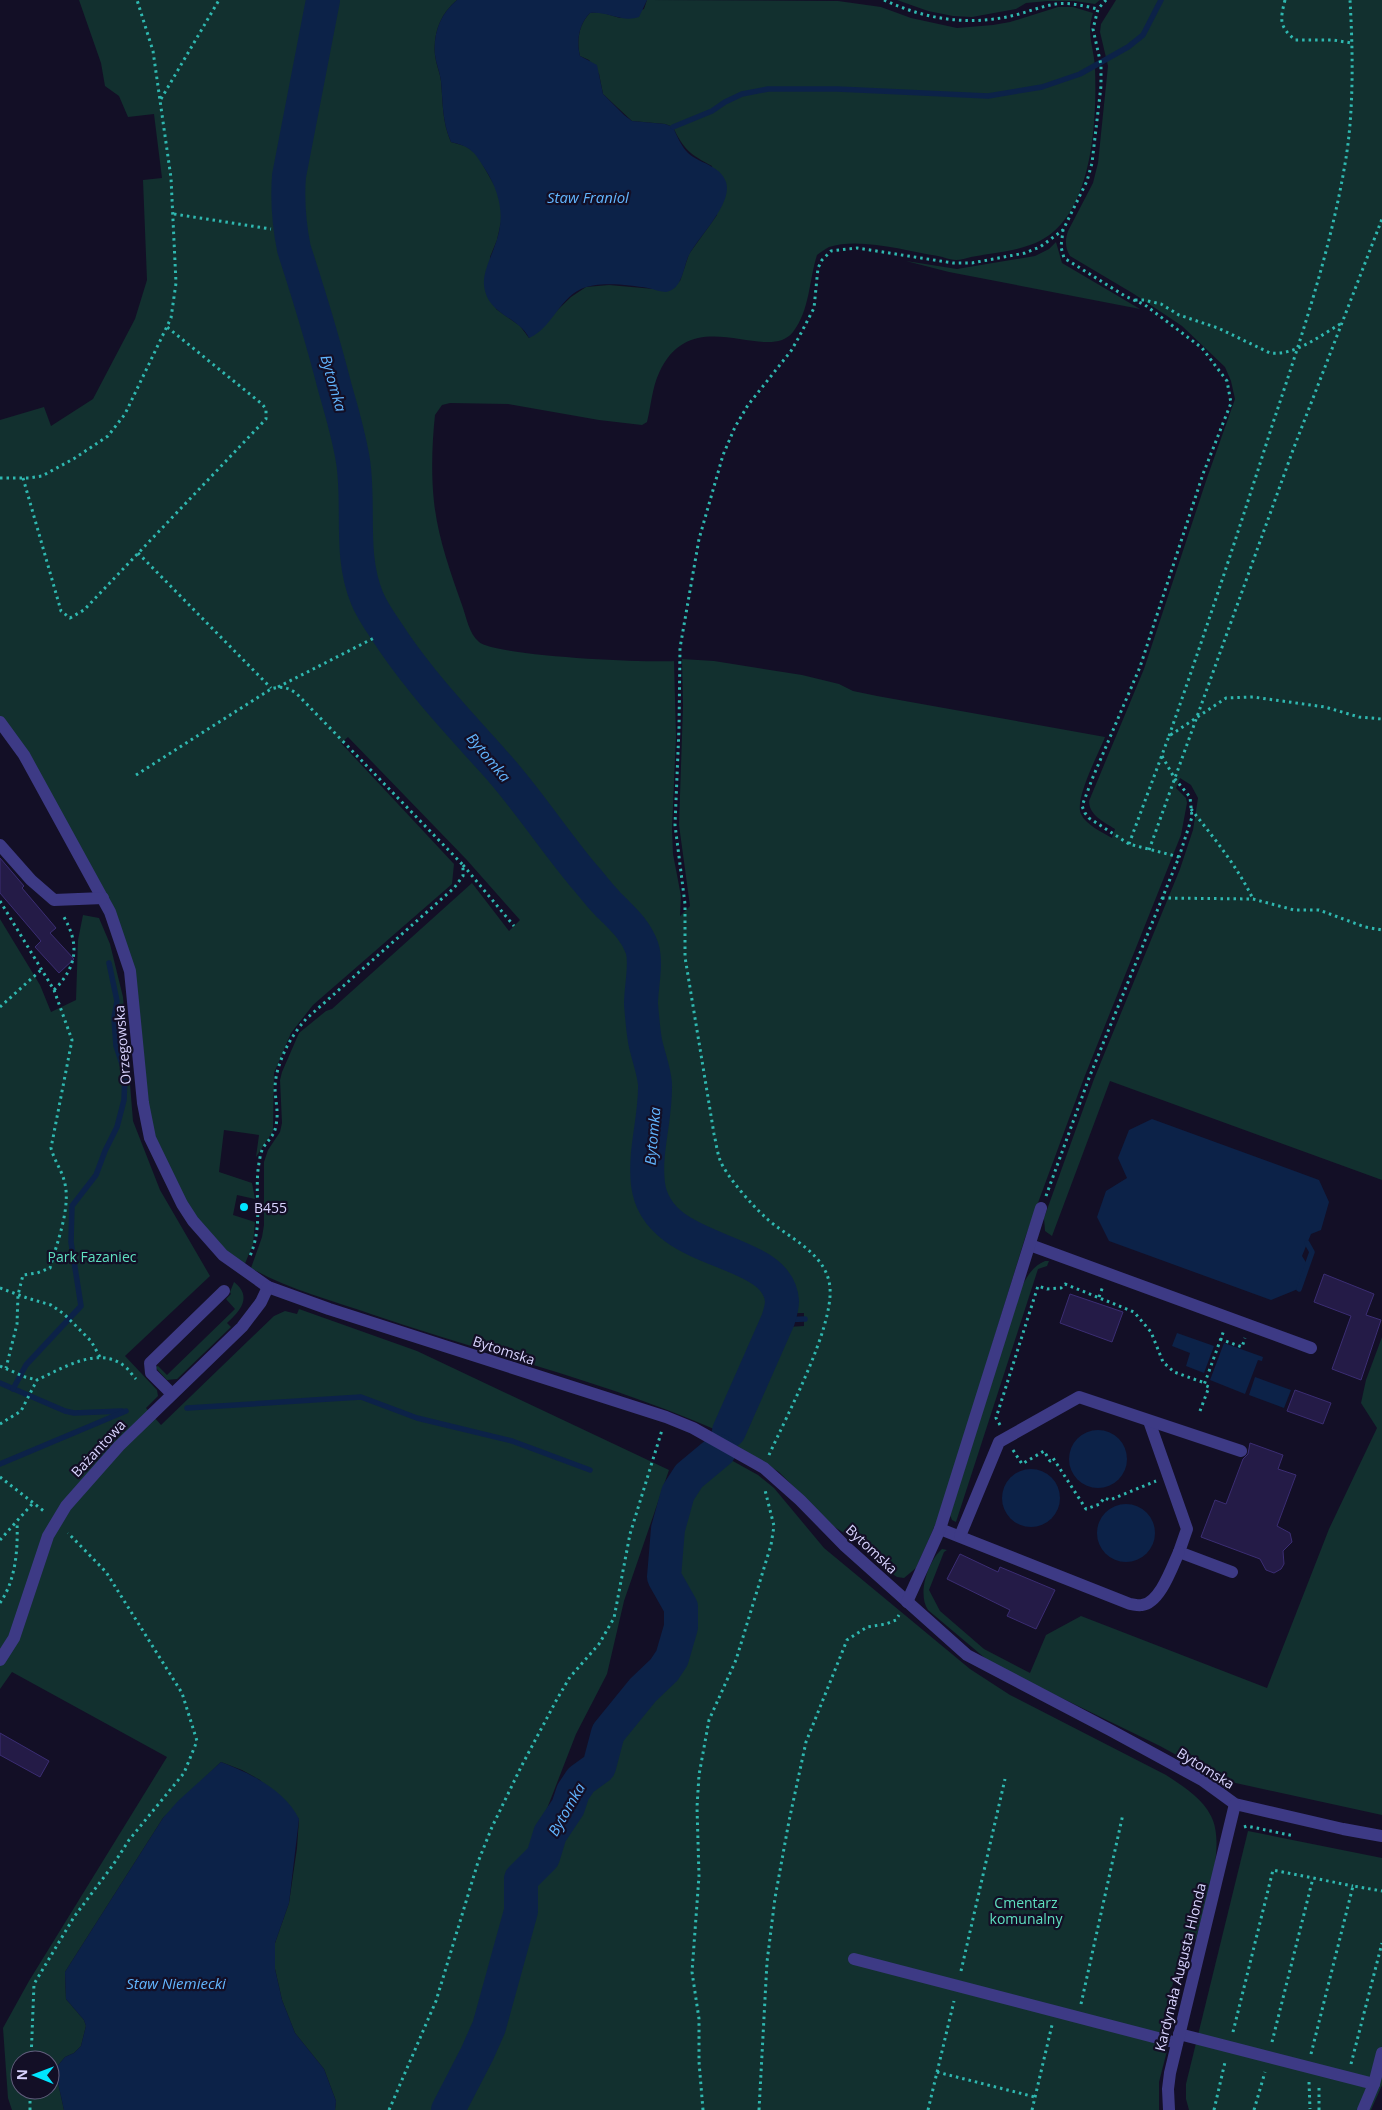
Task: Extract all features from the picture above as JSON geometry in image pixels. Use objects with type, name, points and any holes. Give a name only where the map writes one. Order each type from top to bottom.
[{"type":"street","name":"Orzegowska","points":[[0,722],[24,755],[103,898],[118,931],[130,971],[143,1103],[150,1138],[169,1180],[193,1221],[222,1255],[268,1287],[329,1309]]},
{"type":"street","points":[[0,845],[31,880],[54,900],[103,898]]},
{"type":"street","points":[[907,1602],[940,1529],[1041,1208]]},
{"type":"street","points":[[1030,1245],[1311,1348]]},
{"type":"street","name":"Bażantowa","points":[[0,1660],[14,1638],[39,1559],[56,1520],[66,1506],[119,1446],[242,1328],[261,1302],[268,1287]]},
{"type":"street","points":[[172,1394],[151,1373],[150,1363],[224,1291]]},
{"type":"street","name":"Bytomska","points":[[329,1309],[666,1417],[693,1428],[764,1468],[800,1500],[845,1546],[966,1655],[1202,1780],[1235,1804],[1343,1830],[1382,1836]]},
{"type":"street","points":[[960,1536],[999,1442],[1079,1397],[1241,1452]]},
{"type":"street","points":[[940,1529],[1130,1604],[1142,1605],[1151,1602],[1159,1593],[1179,1552],[1187,1530],[1149,1420]]},
{"type":"street","points":[[1179,1552],[1232,1572]]},
{"type":"street","name":"Kardynała Augusta Hlonda","points":[[1169,2110],[1169,2081],[1178,2039],[1235,1830],[1235,1804]]},
{"type":"street","points":[[854,1959],[1078,2018],[1178,2039],[1229,2047],[1374,2084]]},
{"type":"street","points":[[1363,2110],[1374,2084],[1382,2053]]},
{"type":"path","points":[[0,478],[35,478],[48,474],[99,444],[116,428],[130,406],[174,308],[176,291],[174,214],[161,100],[150,36],[137,0]]},
{"type":"path","points":[[161,100],[219,0]]},
{"type":"path","points":[[884,0],[930,16],[954,21],[1012,16],[1056,4],[1069,4],[1098,9]]},
{"type":"path","points":[[1106,0],[1098,9],[1094,29],[1101,65],[1101,86],[1092,163],[1087,181],[1063,230],[1061,247],[1064,258],[1144,305],[1202,348],[1227,381],[1231,403],[1204,474],[1140,667],[1082,806],[1084,813],[1089,818],[1129,844],[1179,857]]},
{"type":"path","points":[[1285,0],[1281,17],[1284,30],[1295,40],[1333,40],[1352,43]]},
{"type":"path","points":[[1129,844],[1162,756],[1212,611],[1297,347],[1329,234],[1345,165],[1349,135],[1352,43],[1350,0]]},
{"type":"path","points":[[174,214],[271,230]]},
{"type":"path","points":[[1150,850],[1293,450],[1382,219]]},
{"type":"path","points":[[703,2110],[699,2062],[699,2019],[692,1972],[699,1876],[697,1807],[699,1775],[709,1720],[736,1660],[771,1545],[774,1526],[764,1489],[764,1468],[816,1349],[828,1310],[830,1288],[825,1269],[808,1250],[765,1218],[742,1191],[720,1161],[714,1134],[684,957],[685,904],[675,825],[680,648],[699,539],[717,473],[735,427],[748,405],[799,337],[814,308],[818,268],[822,260],[831,251],[857,248],[952,264],[972,263],[1025,253],[1040,246],[1063,230]]},
{"type":"path","points":[[1135,300],[1161,304],[1179,315],[1218,328],[1270,353],[1279,354],[1312,341],[1342,323]]},
{"type":"path","points":[[23,478],[61,611],[70,618],[84,610],[266,419],[266,409],[262,404],[167,327]]},
{"type":"path","points":[[138,553],[271,689]]},
{"type":"path","points":[[136,775],[271,689],[374,638]]},
{"type":"path","points":[[277,687],[289,688],[296,693],[460,860],[514,926]]},
{"type":"path","points":[[1169,736],[1226,698],[1253,697],[1325,707],[1359,717],[1382,719]]},
{"type":"path","points":[[1041,1208],[1089,1078],[1179,857],[1192,817],[1190,797],[1175,779],[1162,756]]},
{"type":"path","points":[[1191,809],[1223,850],[1244,882],[1252,899]]},
{"type":"path","points":[[244,1270],[257,1237],[258,1169],[261,1154],[276,1126],[275,1089],[277,1074],[293,1035],[306,1019],[454,888],[463,876],[463,865],[460,860]]},
{"type":"path","points":[[1162,898],[1252,899],[1294,910],[1319,910],[1365,928],[1382,930]]},
{"type":"path","points":[[54,900],[69,926],[74,943],[74,959],[65,979],[54,990]]},
{"type":"path","points":[[0,901],[54,990],[72,1040],[51,1148],[55,1162],[65,1181],[66,1215],[57,1238],[50,1268],[37,1273],[22,1275],[18,1295],[17,1324],[6,1368]]},
{"type":"path","points":[[0,1007],[41,970]]},
{"type":"path","points":[[1001,1428],[996,1418],[1038,1286],[1047,1289],[1061,1288],[1065,1284],[1134,1312],[1151,1332],[1163,1362],[1174,1372],[1205,1383],[1204,1385],[1209,1387],[1200,1411]]},
{"type":"path","points":[[0,1288],[51,1305],[72,1320],[91,1341],[100,1357]]},
{"type":"path","points":[[1205,1383],[1222,1334]]},
{"type":"path","points":[[1220,1339],[1242,1347],[1244,1342]]},
{"type":"path","points":[[0,1424],[21,1411],[37,1380],[62,1368],[100,1357],[114,1360],[124,1365],[136,1379]]},
{"type":"path","points":[[0,1366],[37,1380]]},
{"type":"path","points":[[389,2110],[436,2000],[478,1862],[492,1828],[557,1698],[570,1677],[599,1644],[614,1618],[630,1534],[666,1417]]},
{"type":"path","points":[[1014,1452],[1022,1464],[1044,1451],[1050,1461],[1054,1458],[1086,1510],[1100,1504],[1104,1498],[1110,1500],[1159,1480]]},
{"type":"path","points":[[0,1477],[56,1520],[110,1580],[182,1693],[197,1741],[184,1773],[128,1840],[113,1865],[74,1917],[34,1984],[31,2050]]},
{"type":"path","points":[[0,1540],[33,1503]]},
{"type":"path","points":[[0,1603],[5,1596],[18,1552],[17,1522]]},
{"type":"path","points":[[759,2110],[768,1962],[775,1898],[806,1742],[848,1640],[867,1627],[886,1624],[896,1620],[907,1602]]},
{"type":"path","points":[[928,2110],[1006,1779]]},
{"type":"path","points":[[1078,2018],[1123,1814]]},
{"type":"path","points":[[1235,1830],[1247,1826],[1302,1837]]},
{"type":"path","points":[[1214,2110],[1273,1870],[1382,1891]]},
{"type":"path","points":[[1254,2110],[1313,1878]]},
{"type":"path","points":[[1314,2068],[1319,2110],[1309,2109],[1314,2068],[1353,1886]]},
{"type":"path","points":[[1348,2077],[1382,1943]]},
{"type":"path","points":[[1032,2110],[1055,2012]]},
{"type":"path","points":[[937,2072],[1035,2097]]},
{"type":"green space","points":[[79,0],[319,0],[284,190],[285,221],[342,421],[350,460],[354,504],[353,537],[356,566],[363,595],[413,678],[491,765],[540,824],[581,880],[625,931],[631,943],[636,964],[633,996],[634,1039],[646,1088],[639,1130],[637,1162],[641,1189],[652,1218],[659,1227],[688,1245],[711,1258],[750,1274],[766,1285],[773,1302],[771,1318],[750,1357],[738,1396],[721,1432],[678,1414],[591,1383],[415,1329],[310,1294],[279,1282],[251,1268],[262,1237],[264,1225],[264,1162],[268,1150],[280,1132],[282,1123],[280,1080],[299,1033],[326,1011],[332,1009],[472,883],[509,931],[520,920],[466,859],[348,737],[341,743],[454,864],[452,884],[313,1005],[291,1033],[274,1073],[273,1131],[256,1157],[259,1135],[224,1130],[219,1172],[252,1183],[255,1199],[237,1195],[233,1215],[255,1222],[253,1244],[244,1266],[224,1253],[196,1220],[152,1134],[134,973],[27,753],[0,716],[0,420],[44,407],[51,426],[93,399],[135,319],[147,280],[143,180],[162,178],[154,114],[128,117],[119,96],[105,86],[101,63]]},
{"type":"green space","points":[[326,0],[457,0],[442,18],[435,40],[435,55],[441,81],[446,127],[451,142],[465,146],[476,153],[497,190],[501,204],[501,222],[497,240],[490,257],[496,309],[520,326],[529,338],[571,297],[586,287],[609,285],[654,289],[680,281],[689,254],[717,215],[712,166],[688,151],[673,127],[665,124],[632,121],[603,94],[599,74],[589,60],[580,56],[579,50],[581,27],[590,13],[600,12],[620,18],[644,9],[647,0],[838,1],[881,7],[911,18],[957,28],[1010,22],[1058,7],[1073,7],[1093,13],[1090,35],[1095,68],[1095,116],[1087,170],[1079,195],[1067,217],[1051,234],[1023,247],[958,260],[869,244],[841,244],[829,247],[817,255],[806,305],[799,323],[793,332],[781,340],[766,342],[709,337],[690,340],[673,352],[659,373],[653,391],[647,422],[642,425],[599,420],[508,404],[450,403],[442,405],[435,415],[432,470],[436,515],[449,567],[468,625],[476,639],[491,647],[541,655],[605,660],[674,661],[676,737],[672,829],[673,854],[681,896],[680,916],[690,906],[679,825],[683,706],[682,659],[714,661],[802,675],[839,684],[853,691],[877,696],[1105,737],[1084,787],[1080,807],[1081,814],[1087,822],[1112,838],[1115,829],[1094,814],[1089,801],[1144,669],[1235,399],[1231,381],[1225,367],[1182,326],[1134,294],[1070,256],[1067,250],[1068,231],[1093,183],[1098,163],[1108,66],[1100,32],[1101,24],[1116,0],[1382,0],[1382,1180],[1110,1081],[1052,1236],[1045,1231],[1044,1218],[1094,1079],[1180,869],[1193,830],[1198,798],[1191,785],[1180,778],[1176,788],[1186,798],[1187,803],[1181,835],[1084,1078],[1025,1238],[940,1514],[916,1568],[904,1578],[897,1577],[891,1573],[882,1557],[833,1526],[779,1472],[731,1442],[745,1408],[781,1336],[788,1327],[804,1326],[804,1313],[787,1313],[789,1299],[783,1282],[773,1268],[725,1244],[702,1238],[678,1224],[655,1192],[653,1182],[654,1139],[659,1120],[660,1093],[650,1043],[647,974],[652,941],[645,921],[639,916],[626,915],[617,911],[496,760],[418,673],[382,620],[370,597],[358,544],[359,506],[356,462],[349,425],[297,247],[290,206],[293,170]]},
{"type":"green space","points":[[897,0],[1100,0],[1095,4],[1074,1],[1026,3],[1016,9],[972,17],[953,16],[928,11]]},
{"type":"green space","points":[[1056,242],[1062,263],[1140,309],[949,272],[906,261],[957,269],[1035,256],[1049,249]]},
{"type":"green space","name":"Park Fazaniec","points":[[83,915],[99,918],[110,944],[123,997],[133,1121],[160,1190],[210,1276],[125,1356],[157,1390],[158,1396],[146,1408],[161,1425],[274,1316],[285,1311],[297,1314],[299,1309],[417,1351],[669,1470],[624,1601],[607,1674],[576,1734],[536,1837],[510,1914],[487,1995],[470,2038],[436,2110],[335,2110],[336,2101],[324,2069],[295,2033],[282,2000],[275,1969],[275,1943],[289,1903],[299,1819],[260,1780],[242,1770],[221,1762],[163,1818],[65,1972],[66,1999],[84,2020],[86,2026],[81,2046],[74,2053],[65,2057],[60,2063],[60,2050],[10,2050],[10,2100],[60,2100],[60,2092],[64,2110],[12,2110],[8,2098],[3,2028],[29,1981],[167,1757],[12,1672],[0,1689],[0,919],[40,985],[51,1012],[76,1000],[78,940]]},
{"type":"green space","points":[[1045,1261],[1049,1261],[1047,1266],[1038,1269],[956,1522],[952,1520],[950,1515],[1022,1286],[1034,1268]]},
{"type":"green space","points":[[234,1282],[240,1288],[244,1298],[240,1309],[227,1323],[231,1327],[177,1379],[167,1380],[155,1367],[158,1366],[167,1375],[235,1309],[226,1299],[231,1294]]},
{"type":"green space","points":[[1382,1337],[1382,1815],[1222,1780],[1160,1746],[992,1664],[928,1610],[924,1595],[926,1578],[932,1561],[937,1554],[942,1549],[947,1550],[944,1552],[929,1590],[940,1611],[984,1649],[1030,1673],[1046,1635],[1081,1616],[1267,1688],[1329,1529],[1377,1428],[1361,1403],[1366,1380]]},
{"type":"green space","name":"Cmentarz komunalny","points":[[722,1455],[758,1475],[774,1488],[824,1548],[970,1669],[1010,1695],[1166,1775],[1192,1793],[1203,1804],[1211,1816],[1215,1829],[1217,1844],[1213,1877],[1196,1939],[1182,1948],[1157,2046],[1167,2051],[1159,2082],[1159,2110],[457,2110],[481,2064],[495,2028],[497,2015],[525,1922],[526,1880],[544,1864],[554,1837],[568,1821],[584,1783],[595,1780],[603,1767],[612,1738],[618,1728],[668,1677],[675,1667],[685,1642],[686,1625],[684,1596],[670,1573],[672,1536],[676,1513],[685,1493],[694,1480],[715,1465]]},
{"type":"green space","points":[[1248,1831],[1382,1858],[1382,2085],[1371,2110],[1189,2110],[1186,2099],[1186,2084]]},
{"type":"water","name":"Staw Franiol","points":[[457,0],[647,0],[639,17],[627,19],[590,13],[581,27],[578,44],[580,56],[597,65],[603,94],[624,115],[632,121],[665,124],[673,127],[681,144],[688,153],[715,168],[726,182],[727,191],[720,210],[689,255],[682,277],[676,287],[666,292],[614,284],[596,285],[581,289],[566,300],[544,328],[529,338],[518,325],[491,303],[486,295],[484,280],[500,227],[501,217],[498,197],[490,178],[475,154],[468,148],[451,142],[444,119],[441,81],[435,55],[435,40],[439,25],[446,12]]},
{"type":"water","points":[[1152,1119],[1319,1180],[1329,1202],[1321,1230],[1311,1234],[1302,1256],[1307,1264],[1298,1289],[1271,1300],[1109,1241],[1097,1217],[1106,1191],[1127,1178],[1118,1158],[1129,1130]]},
{"type":"water","points":[[1177,1333],[1214,1346],[1204,1373],[1186,1366],[1190,1353],[1172,1346]]},
{"type":"water","points":[[1224,1343],[1263,1357],[1262,1361],[1258,1360],[1245,1394],[1210,1380]]},
{"type":"water","points":[[1255,1377],[1291,1390],[1284,1408],[1249,1395]]},
{"type":"water","points":[[1098,1430],[1114,1435],[1122,1443],[1127,1459],[1122,1475],[1114,1483],[1098,1488],[1082,1483],[1074,1475],[1069,1459],[1074,1443],[1082,1435]]},
{"type":"water","points":[[1031,1469],[1047,1474],[1055,1482],[1060,1498],[1055,1514],[1047,1522],[1031,1527],[1015,1522],[1007,1514],[1002,1498],[1007,1482],[1015,1474]]},
{"type":"water","points":[[1126,1504],[1142,1509],[1150,1517],[1155,1533],[1150,1549],[1142,1557],[1126,1562],[1110,1557],[1102,1549],[1097,1533],[1102,1517],[1110,1509]]},
{"type":"water","name":"Staw Niemiecki","points":[[221,1762],[255,1777],[276,1791],[285,1799],[299,1819],[289,1903],[275,1943],[275,1969],[282,2000],[295,2033],[324,2069],[336,2101],[335,2110],[64,2110],[60,2092],[60,2063],[65,2057],[74,2053],[81,2046],[86,2026],[84,2020],[66,1999],[65,1972],[163,1818],[178,1801]]},
{"type":"building","points":[[0,858],[24,886],[22,888],[56,928],[50,933],[74,959],[59,973],[35,947],[41,941],[0,893]]},
{"type":"building","points":[[1324,1274],[1374,1294],[1366,1315],[1381,1320],[1361,1380],[1332,1369],[1351,1316],[1314,1302]]},
{"type":"building","points":[[1070,1294],[1123,1312],[1112,1342],[1060,1323]]},
{"type":"building","points":[[1295,1390],[1331,1403],[1323,1424],[1287,1411]]},
{"type":"building","points":[[1250,1443],[1283,1455],[1278,1469],[1296,1475],[1277,1526],[1290,1533],[1292,1542],[1283,1551],[1284,1564],[1281,1569],[1274,1573],[1266,1570],[1260,1559],[1201,1537],[1215,1500],[1226,1504],[1243,1459],[1248,1454]]},
{"type":"building","points":[[960,1554],[998,1572],[1000,1567],[1055,1590],[1036,1629],[1007,1616],[1010,1610],[947,1579]]},
{"type":"building","points":[[0,1733],[49,1761],[40,1777],[0,1755]]},
{"type":"waterway","name":"Bytomka","points":[[323,0],[289,176],[289,213],[294,249],[321,335],[353,461],[358,565],[362,582],[375,615],[416,673],[505,775],[604,900],[629,926],[642,948],[644,961],[641,1004],[643,1027],[655,1084],[647,1171],[648,1184],[656,1208],[672,1225],[693,1239],[740,1258],[761,1269],[775,1283],[782,1301],[778,1320],[729,1431]]},
{"type":"waterway","points":[[673,127],[712,111],[742,94],[768,89],[837,89],[988,96],[1042,87],[1080,74],[1128,47],[1143,35],[1161,0]]},
{"type":"waterway","points":[[13,1389],[26,1365],[81,1306],[71,1242],[72,1206],[96,1175],[117,1127],[124,1100],[125,1073],[116,1046],[114,1018],[117,1001],[109,963]]},
{"type":"waterway","points":[[1299,1289],[1312,1252],[1307,1243]]},
{"type":"waterway","points":[[778,1320],[805,1319]]},
{"type":"waterway","points":[[0,1383],[65,1411],[74,1413],[122,1411]]},
{"type":"waterway","points":[[187,1408],[361,1397],[417,1418],[512,1441],[590,1470]]},
{"type":"waterway","points":[[0,1464],[126,1411]]},
{"type":"waterway","name":"Bytomka","points":[[448,2110],[489,2027],[521,1911],[521,1879],[543,1857],[550,1834],[568,1807],[573,1792],[581,1780],[599,1767],[608,1733],[643,1690],[664,1670],[672,1658],[681,1627],[681,1607],[664,1577],[668,1529],[678,1493],[689,1476],[719,1451]]},
{"type":"place","name":"B455","points":[[244,1207]]}]
